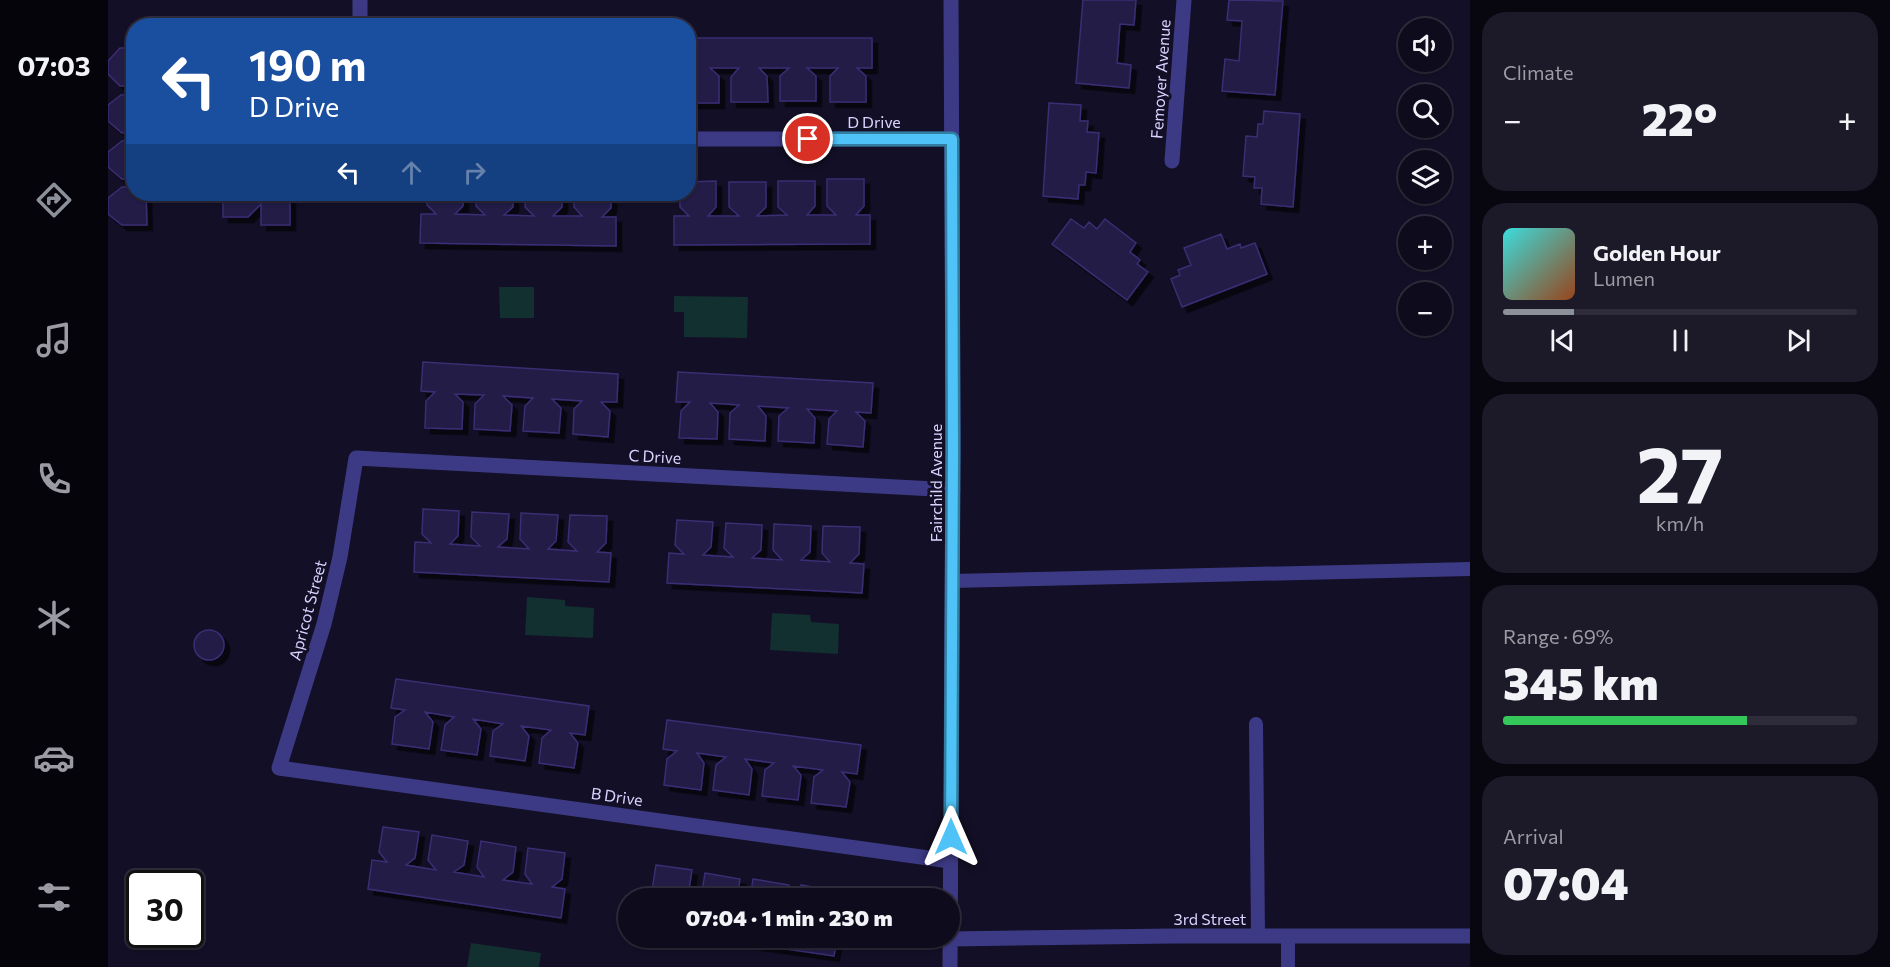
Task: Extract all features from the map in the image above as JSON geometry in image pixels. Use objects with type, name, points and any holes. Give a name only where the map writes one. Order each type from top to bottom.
[{"type":"street","points":[[360,0],[360,18]]},
{"type":"street","name":"Fairchild Avenue","points":[[951,0],[953,490],[951,888]]},
{"type":"street","name":"Femoyer Avenue","points":[[1172,161],[1184,0]]},
{"type":"street","name":"D Drive","points":[[696,139],[952,139]]},
{"type":"street","name":"C Drive","points":[[356,458],[953,490]]},
{"type":"street","name":"Apricot Street","points":[[279,768],[324,624],[340,557],[356,458]]},
{"type":"street","name":"B Drive","points":[[279,768],[951,861]]},
{"type":"street","name":"3rd Street","points":[[960,939],[1470,936]]},
{"type":"street","name":"Fairchild Avenue","points":[[950,948],[950,967]]},
{"type":"lane","points":[[952,581],[1470,569]]},
{"type":"lane","points":[[1256,724],[1258,936]]},
{"type":"lane","points":[[1288,936],[1288,967]]},
{"type":"green space","points":[[499,287],[534,287],[534,318],[500,318]]},
{"type":"green space","points":[[674,296],[748,297],[747,338],[684,337],[684,312],[674,312]]},
{"type":"green space","points":[[527,597],[565,600],[565,606],[594,608],[593,638],[525,635]]},
{"type":"green space","points":[[772,613],[810,615],[811,622],[839,624],[838,654],[770,650]]},
{"type":"green space","points":[[471,943],[541,953],[539,967],[467,967]]},
{"type":"building","points":[[1083,0],[1136,0],[1134,25],[1120,24],[1117,63],[1131,65],[1129,88],[1076,83]]},
{"type":"building","points":[[1229,0],[1283,1],[1275,95],[1222,91],[1225,59],[1239,61],[1242,21],[1227,20]]},
{"type":"building","points":[[696,38],[872,38],[872,68],[857,68],[866,76],[866,102],[830,102],[830,76],[838,68],[807,68],[816,76],[816,101],[780,101],[780,76],[789,68],[759,68],[767,76],[768,102],[731,102],[731,77],[739,68],[710,68],[719,76],[719,103],[696,103]]},
{"type":"building","points":[[120,48],[126,48],[126,86],[120,86],[108,74],[108,61]]},
{"type":"building","points":[[121,95],[126,95],[126,133],[122,133],[108,121],[108,105]]},
{"type":"building","points":[[1049,103],[1081,105],[1080,121],[1088,121],[1087,132],[1099,133],[1096,173],[1086,172],[1085,185],[1079,185],[1078,199],[1043,196]]},
{"type":"building","points":[[1264,111],[1300,114],[1293,207],[1261,204],[1262,188],[1254,188],[1255,177],[1243,176],[1246,136],[1257,137],[1258,124],[1263,124]]},
{"type":"building","points":[[122,141],[126,141],[126,179],[122,179],[108,167],[108,152]]},
{"type":"building","points":[[827,179],[864,179],[864,206],[856,215],[870,215],[870,244],[674,245],[674,216],[689,216],[680,207],[680,201],[696,201],[696,182],[716,181],[716,207],[708,216],[739,216],[729,207],[729,182],[766,182],[766,207],[757,216],[787,215],[778,207],[778,181],[815,181],[815,206],[807,215],[836,215],[827,206]]},
{"type":"building","points":[[122,187],[126,187],[126,201],[146,201],[147,225],[122,225],[108,214],[108,198]]},
{"type":"building","points":[[223,201],[290,201],[290,225],[261,225],[261,204],[248,217],[223,217]]},
{"type":"building","points":[[427,201],[463,201],[463,206],[455,214],[485,215],[476,206],[476,201],[513,201],[513,207],[504,215],[534,216],[525,207],[525,201],[562,201],[562,207],[553,216],[582,216],[574,207],[574,201],[611,201],[611,208],[602,217],[616,217],[616,246],[420,243],[421,214],[436,214],[427,205]]},
{"type":"building","points":[[1071,219],[1084,228],[1089,222],[1097,229],[1105,219],[1136,243],[1130,252],[1140,260],[1137,264],[1148,272],[1127,300],[1052,244]]},
{"type":"building","points":[[1221,234],[1227,249],[1240,244],[1241,248],[1255,243],[1267,274],[1182,307],[1171,279],[1180,275],[1178,270],[1191,265],[1184,248]]},
{"type":"building","points":[[423,362],[618,374],[617,402],[601,402],[610,411],[608,437],[573,434],[574,409],[582,401],[552,399],[561,408],[559,433],[523,431],[525,406],[533,398],[503,396],[512,405],[510,431],[474,429],[475,404],[484,395],[455,394],[463,402],[462,429],[425,428],[426,401],[435,392],[421,391]]},
{"type":"building","points":[[678,372],[873,383],[871,413],[856,412],[865,421],[863,447],[827,444],[829,419],[837,411],[807,409],[815,418],[814,443],[778,441],[779,416],[788,408],[758,406],[766,416],[765,441],[729,439],[730,413],[739,405],[710,403],[718,412],[717,439],[679,438],[681,411],[690,402],[676,402]]},
{"type":"building","points":[[423,509],[459,511],[458,536],[450,544],[480,546],[471,537],[472,512],[509,514],[507,539],[498,547],[529,549],[520,539],[521,513],[558,515],[556,541],[548,549],[577,551],[568,542],[570,515],[607,516],[606,543],[597,552],[611,553],[609,582],[414,572],[415,542],[431,543],[422,534]]},
{"type":"building","points":[[677,520],[713,522],[711,547],[703,555],[733,557],[724,548],[726,523],[762,525],[761,550],[752,558],[782,560],[773,550],[774,524],[811,526],[810,552],[801,560],[830,562],[822,553],[823,526],[860,527],[859,554],[850,563],[864,564],[862,593],[667,583],[669,553],[684,554],[675,545]]},
{"type":"building","points":[[209,630],[220,634],[224,645],[220,656],[209,660],[198,656],[194,645],[198,634]]},
{"type":"building","points":[[396,679],[589,706],[585,735],[570,733],[578,743],[574,768],[539,763],[542,738],[551,730],[521,726],[529,736],[525,761],[490,756],[493,731],[503,724],[473,719],[481,729],[477,755],[441,750],[445,725],[454,717],[425,712],[433,722],[429,749],[392,744],[395,717],[405,710],[391,708]]},
{"type":"building","points":[[667,720],[861,745],[857,774],[842,772],[850,782],[846,807],[811,803],[814,777],[823,770],[793,766],[801,775],[798,800],[762,796],[765,770],[774,763],[745,759],[752,769],[749,795],[713,790],[716,765],[726,757],[697,753],[704,763],[701,790],[664,785],[667,759],[677,751],[663,749]]},
{"type":"building","points":[[383,827],[419,832],[415,858],[406,865],[436,870],[428,860],[432,835],[468,841],[464,865],[454,872],[484,877],[477,867],[481,841],[516,847],[513,872],[503,880],[532,884],[525,874],[528,848],[565,853],[562,879],[552,887],[565,889],[561,918],[368,889],[372,860],[387,862],[379,852]]},
{"type":"building","points":[[656,865],[692,870],[689,888],[652,888]]},
{"type":"building","points":[[705,873],[740,879],[739,888],[703,888]]},
{"type":"building","points":[[753,879],[789,885],[789,888],[752,888]]},
{"type":"building","points":[[801,885],[820,888],[801,888]]},
{"type":"building","points":[[779,948],[835,948],[834,956]]},
{"type":"route","points":[[808,139],[952,139],[951,837]]}]
